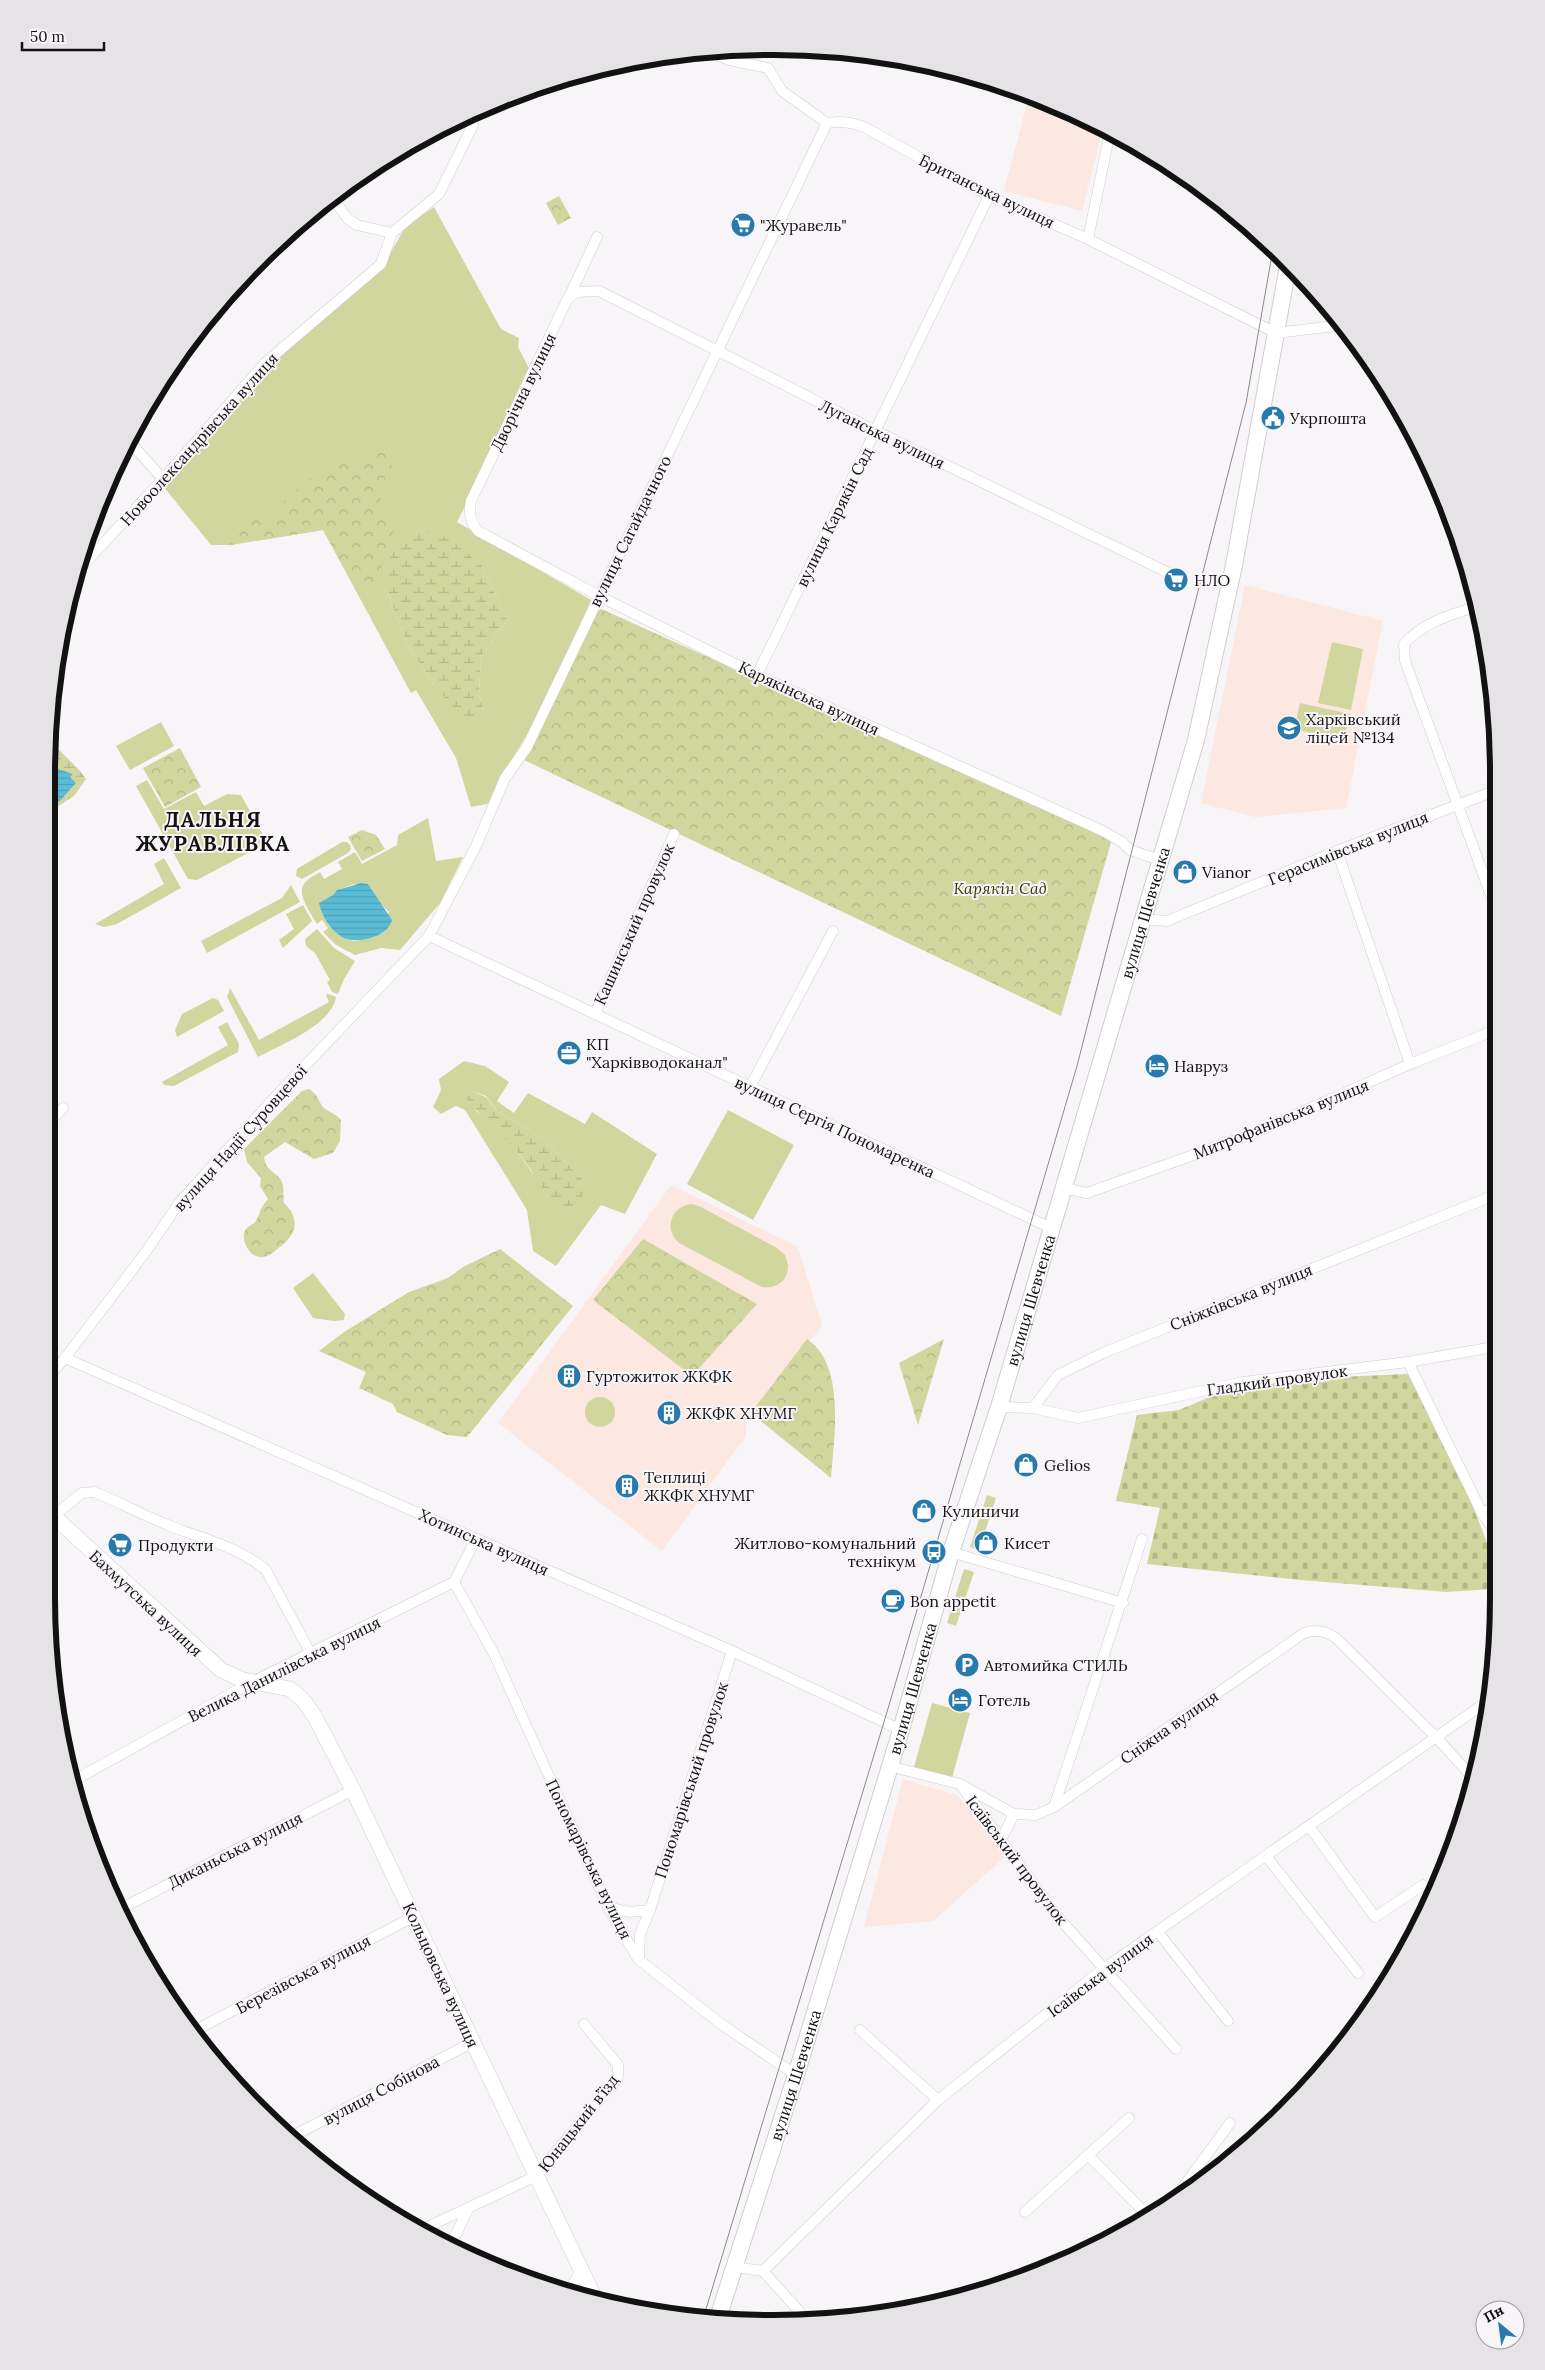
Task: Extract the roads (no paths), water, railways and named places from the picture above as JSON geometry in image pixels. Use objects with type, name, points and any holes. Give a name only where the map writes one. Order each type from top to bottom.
[{"type":"main road","name":"вулиця Шевченка","points":[[720,2312],[796,2075],[901,1730],[951,1552],[999,1407],[1196,740],[1216,651],[1287,272]]},
{"type":"street","points":[[723,57],[768,68],[782,91],[827,123]]},
{"type":"street","name":"Британська вулиця","points":[[827,123],[840,121],[854,122],[989,196],[1088,239],[1276,333]]},
{"type":"street","name":"вулиця Сагайдачного","points":[[429,936],[476,846],[505,778],[527,747],[827,123]]},
{"type":"street","points":[[336,203],[348,219],[357,225],[392,233],[439,194],[474,124]]},
{"type":"street","points":[[1088,239],[1109,139]]},
{"type":"street","name":"вулиця Карякін Сад","points":[[757,675],[989,196]]},
{"type":"street","name":"Новоолександрівська вулиця","points":[[87,561],[163,479],[265,363],[381,264],[392,233]]},
{"type":"street","name":"Дворічна вулиця","points":[[470,517],[471,501],[597,237]]},
{"type":"street","name":"Луганська вулиця","points":[[568,298],[578,292],[599,291],[876,431],[1167,572]]},
{"type":"street","points":[[1276,333],[1334,326]]},
{"type":"street","points":[[134,446],[163,479]]},
{"type":"street","name":"Карякінська вулиця","points":[[470,517],[478,531],[599,596],[757,675],[1104,831],[1122,842],[1130,850],[1160,860]]},
{"type":"street","points":[[1471,609],[1435,621],[1413,634],[1404,644],[1405,661],[1490,893]]},
{"type":"street","name":"Герасимівська вулиця","points":[[1143,919],[1167,921],[1337,851],[1490,793]]},
{"type":"street","name":"Кашинський провулок","points":[[595,1014],[674,834]]},
{"type":"street","points":[[1337,851],[1410,1064]]},
{"type":"street","points":[[750,1087],[833,931]]},
{"type":"street","name":"вулиця Сергія Пономаренка","points":[[429,936],[1051,1228]]},
{"type":"street","name":"вулиця Надії Суровцевої","points":[[55,1369],[145,1253],[179,1203],[278,1095],[429,936]]},
{"type":"street","name":"Митрофанівська вулиця","points":[[1063,1188],[1087,1193],[1252,1134],[1410,1064],[1490,1032]]},
{"type":"street","points":[[55,1116],[62,1108]]},
{"type":"street","name":"Сніжківська вулиця","points":[[1033,1408],[1058,1375],[1103,1353],[1490,1197]]},
{"type":"street","name":"Гладкий провулок","points":[[1033,1408],[1078,1418],[1243,1382],[1408,1362],[1490,1348]]},
{"type":"street","name":"Хотинська вулиця","points":[[65,1358],[732,1651],[901,1730]]},
{"type":"street","points":[[1408,1362],[1482,1513],[1490,1524]]},
{"type":"street","points":[[999,1407],[1033,1408]]},
{"type":"street","points":[[55,1511],[82,1493],[94,1492],[166,1525],[211,1539],[254,1560],[266,1570],[311,1654]]},
{"type":"street","points":[[1482,1513],[1490,1509]]},
{"type":"street","name":"Бахмутська вулиця","points":[[55,1520],[215,1665],[228,1674],[254,1681]]},
{"type":"street","points":[[454,1582],[476,1539]]},
{"type":"street","points":[[1054,1807],[1142,1539]]},
{"type":"street","points":[[951,1552],[1122,1603]]},
{"type":"street","name":"Велика Данилівська вулиця","points":[[78,1778],[254,1681],[454,1582]]},
{"type":"street","name":"Пономарівська вулиця","points":[[454,1582],[494,1654],[608,1907],[638,1959],[721,2024],[796,2075]]},
{"type":"street","name":"Сніжна вулиця","points":[[960,1784],[1014,1814],[1036,1815],[1054,1807],[1304,1633],[1321,1631],[1336,1638],[1436,1737]]},
{"type":"street","name":"Пономарівський провулок","points":[[638,1959],[640,1934],[650,1910],[732,1651]]},
{"type":"street","name":"Кольцовська вулиця","points":[[254,1681],[282,1686],[303,1700],[315,1717],[353,1790],[591,2292]]},
{"type":"street","name":"Ісаївська вулиця","points":[[763,2271],[938,2100],[1104,1969],[1481,1706]]},
{"type":"street","points":[[1436,1737],[1468,1773]]},
{"type":"street","name":"Ісаївський провулок","points":[[889,1766],[960,1784],[1002,1838],[1058,1917],[1176,2049]]},
{"type":"street","points":[[1064,1774],[1069,1785],[1078,1790]]},
{"type":"street","name":"Диканьська вулиця","points":[[125,1906],[353,1790]]},
{"type":"street","points":[[1002,1838],[1014,1814]]},
{"type":"street","points":[[1308,1826],[1375,1917],[1423,1885]]},
{"type":"street","points":[[1266,1856],[1358,1973]]},
{"type":"street","points":[[608,1907],[629,1912],[650,1910]]},
{"type":"street","name":"Березівська вулиця","points":[[199,2028],[413,1917]]},
{"type":"street","points":[[1158,1932],[1228,2021]]},
{"type":"street","name":"Юнацький в’їзд","points":[[536,2176],[618,2077],[620,2069],[584,2024]]},
{"type":"street","points":[[860,2030],[938,2100]]},
{"type":"street","name":"вулиця Собінова","points":[[296,2135],[472,2042]]},
{"type":"street","points":[[1025,2212],[1130,2118]]},
{"type":"street","points":[[1186,2183],[1230,2124]]},
{"type":"street","points":[[1089,2156],[1143,2211]]},
{"type":"street","points":[[428,2227],[536,2176]]},
{"type":"street","points":[[453,2240],[468,2209]]},
{"type":"street","points":[[734,2268],[763,2271],[802,2314]]},
{"type":"street","points":[[572,2286],[580,2270]]},
{"type":"water","points":[[55,768],[73,774],[70,777],[76,783],[60,801],[55,804]]},
{"type":"water","points":[[361,883],[368,884],[392,920],[385,931],[378,935],[363,940],[348,939],[342,937],[330,927],[324,918],[319,903],[333,895],[337,890]]},
{"type":"tram line","points":[[705,2311],[887,1712],[1077,1066],[1246,403],[1272,257]]},
{"type":"place","name":"\"Журавель\"","points":[[743,225]]},
{"type":"place","name":"Укрпошта","points":[[1273,418]]},
{"type":"place","name":"НЛО","points":[[1176,580]]},
{"type":"place","name":"Харківський ліцей №134","points":[[1289,728]]},
{"type":"place","name":"Vianor","points":[[1185,872]]},
{"type":"place","name":"КП \"Харківводоканал\"","points":[[569,1053]]},
{"type":"place","name":"Навруз","points":[[1157,1066]]},
{"type":"place","name":"Гуртожиток ЖКФК","points":[[569,1376]]},
{"type":"place","name":"ЖКФК ХНУМГ","points":[[669,1413]]},
{"type":"place","name":"Gelios","points":[[1026,1465]]},
{"type":"place","name":"Теплиці ЖКФК ХНУМГ","points":[[627,1486]]},
{"type":"place","name":"Кулиничи","points":[[924,1511]]},
{"type":"place","name":"Кисет","points":[[986,1543]]},
{"type":"place","name":"Продукти","points":[[120,1545]]},
{"type":"place","name":"Житлово-комунальний технікум","points":[[934,1552]]},
{"type":"place","name":"Bon appetit","points":[[893,1601]]},
{"type":"place","name":"Автомийка СТИЛЬ","points":[[967,1665]]},
{"type":"place","name":"Готель","points":[[960,1700]]},
{"type":"district","name":"ДАЛЬНЯ ЖУРАВЛІВКА","points":[[213,831]]},
{"type":"park label","name":"Карякін Сад","points":[[1000,888]]}]
